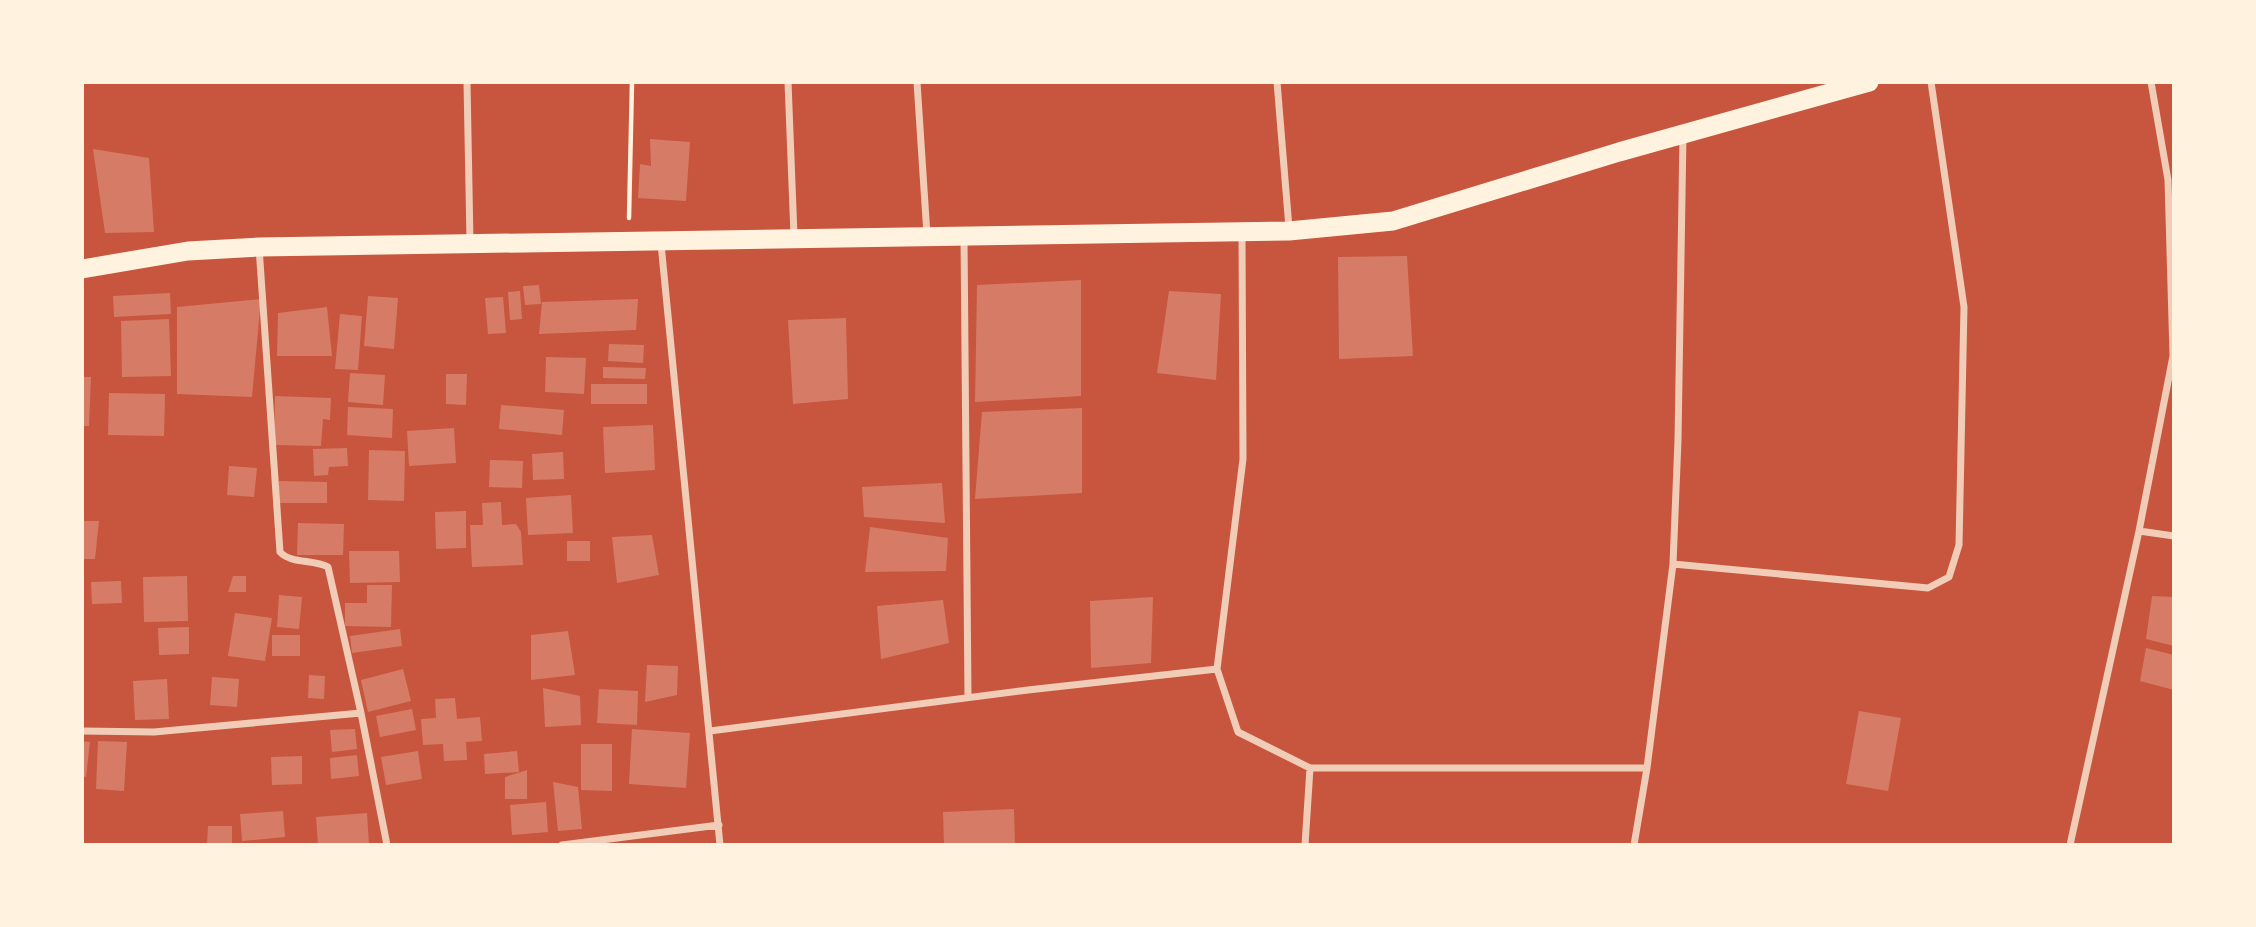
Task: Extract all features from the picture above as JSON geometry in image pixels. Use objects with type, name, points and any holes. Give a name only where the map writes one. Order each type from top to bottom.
[{"type":"highway","points":[[82,269],[188,251],[259,247],[1289,231],[1393,221],[1869,82]]},
{"type":"street","points":[[467,82],[470,242]]},
{"type":"street","points":[[788,82],[794,238]]},
{"type":"street","points":[[918,82],[927,237]]},
{"type":"street","points":[[1277,82],[1289,231]]},
{"type":"street","points":[[1673,564],[1928,588],[1950,577],[1959,545],[1964,307],[1931,82]]},
{"type":"street","points":[[2070,845],[2139,531],[2173,356],[2168,180],[2151,82]]},
{"type":"street","points":[[1634,845],[1647,768],[1673,564],[1683,135]]},
{"type":"street","points":[[1242,232],[1243,459],[1217,669],[1238,732],[1310,768],[1647,768]]},
{"type":"street","points":[[964,237],[968,697]]},
{"type":"street","points":[[661,240],[720,845]]},
{"type":"street","points":[[259,247],[280,552],[285,557],[319,562],[328,567],[387,845]]},
{"type":"street","points":[[2139,531],[2174,536]]},
{"type":"street","points":[[710,731],[968,697],[1217,669]]},
{"type":"street","points":[[82,731],[154,732],[361,713]]},
{"type":"street","points":[[1305,845],[1310,768]]},
{"type":"street","points":[[562,845],[719,825]]},
{"type":"path","points":[[628,240],[632,82]]},
{"type":"building","points":[[650,139],[690,142],[686,201],[638,198],[640,164],[651,166]]},
{"type":"building","points":[[93,149],[149,158],[154,232],[105,233]]},
{"type":"building","points":[[1407,256],[1413,356],[1339,359],[1338,257]]},
{"type":"building","points":[[1081,280],[1081,396],[975,402],[977,285]]},
{"type":"building","points":[[539,285],[541,304],[525,305],[523,286]]},
{"type":"building","points":[[520,291],[522,319],[510,320],[508,292]]},
{"type":"building","points":[[1169,291],[1221,294],[1216,380],[1157,373]]},
{"type":"building","points":[[170,293],[171,314],[114,317],[113,296]]},
{"type":"building","points":[[368,296],[398,298],[394,349],[364,346]]},
{"type":"building","points":[[503,297],[506,333],[488,334],[485,298]]},
{"type":"building","points":[[261,299],[252,397],[177,394],[177,307]]},
{"type":"building","points":[[638,299],[636,330],[539,334],[542,302]]},
{"type":"building","points":[[327,307],[332,356],[277,356],[278,313]]},
{"type":"building","points":[[340,314],[362,316],[358,370],[335,369]]},
{"type":"building","points":[[846,318],[848,399],[793,404],[788,320]]},
{"type":"building","points":[[169,319],[171,376],[122,377],[121,321]]},
{"type":"building","points":[[609,344],[644,345],[643,363],[608,361]]},
{"type":"building","points":[[546,357],[586,358],[584,394],[545,392]]},
{"type":"building","points":[[603,367],[646,368],[645,379],[603,378]]},
{"type":"building","points":[[350,373],[385,375],[383,405],[348,402]]},
{"type":"building","points":[[446,374],[467,374],[466,405],[446,404]]},
{"type":"building","points":[[82,377],[91,377],[89,426],[82,426]]},
{"type":"building","points":[[591,384],[647,384],[647,404],[591,404]]},
{"type":"building","points":[[109,393],[165,394],[164,436],[108,435]]},
{"type":"building","points":[[275,396],[331,398],[330,420],[323,419],[321,446],[274,445]]},
{"type":"building","points":[[501,405],[564,410],[562,435],[499,429]]},
{"type":"building","points":[[348,407],[393,409],[392,438],[347,435]]},
{"type":"building","points":[[1082,408],[1082,493],[975,499],[982,412]]},
{"type":"building","points":[[653,425],[655,470],[605,473],[603,427]]},
{"type":"building","points":[[454,428],[456,463],[409,466],[407,431]]},
{"type":"building","points":[[347,448],[348,466],[329,467],[328,475],[314,476],[313,449]]},
{"type":"building","points":[[369,450],[405,451],[404,501],[368,500]]},
{"type":"building","points":[[563,452],[564,479],[533,480],[532,454]]},
{"type":"building","points":[[490,460],[523,461],[522,488],[489,487]]},
{"type":"building","points":[[229,466],[257,468],[254,497],[227,495]]},
{"type":"building","points":[[279,481],[327,482],[327,503],[279,503]]},
{"type":"building","points":[[942,483],[945,523],[864,517],[862,487]]},
{"type":"building","points":[[571,495],[573,533],[528,535],[526,498]]},
{"type":"building","points":[[501,502],[502,525],[516,524],[521,532],[523,565],[472,567],[470,525],[483,525],[482,503]]},
{"type":"building","points":[[466,511],[466,548],[436,549],[435,512]]},
{"type":"building","points":[[82,521],[99,521],[95,559],[82,559]]},
{"type":"building","points":[[298,523],[344,524],[343,555],[297,555]]},
{"type":"building","points":[[870,527],[948,538],[946,571],[865,572]]},
{"type":"building","points":[[652,535],[659,575],[617,583],[612,537]]},
{"type":"building","points":[[567,541],[590,541],[590,561],[567,561]]},
{"type":"building","points":[[349,551],[399,551],[400,582],[350,583]]},
{"type":"building","points":[[187,576],[188,621],[144,622],[143,577]]},
{"type":"building","points":[[233,576],[246,576],[246,592],[228,592]]},
{"type":"building","points":[[121,581],[122,603],[92,604],[91,582]]},
{"type":"building","points":[[367,585],[392,585],[391,627],[345,626],[345,603],[367,603]]},
{"type":"building","points":[[279,595],[302,597],[299,629],[277,627]]},
{"type":"building","points":[[2152,596],[2174,597],[2174,646],[2146,639]]},
{"type":"building","points":[[1153,597],[1151,663],[1091,668],[1090,601]]},
{"type":"building","points":[[943,600],[949,643],[881,659],[877,606]]},
{"type":"building","points":[[235,613],[272,618],[265,661],[228,656]]},
{"type":"building","points":[[189,627],[189,654],[159,655],[158,628]]},
{"type":"building","points":[[400,629],[402,646],[352,653],[350,636]]},
{"type":"building","points":[[568,631],[575,675],[531,680],[531,635]]},
{"type":"building","points":[[272,635],[300,635],[300,656],[272,656]]},
{"type":"building","points":[[2146,648],[2174,655],[2174,690],[2140,681]]},
{"type":"building","points":[[647,665],[678,666],[677,695],[645,702]]},
{"type":"building","points":[[403,669],[411,701],[368,712],[361,680]]},
{"type":"building","points":[[309,675],[325,676],[324,699],[308,698]]},
{"type":"building","points":[[212,677],[239,679],[237,707],[210,705]]},
{"type":"building","points":[[167,679],[169,719],[135,720],[133,681]]},
{"type":"building","points":[[543,688],[580,696],[581,725],[545,727]]},
{"type":"building","points":[[599,689],[638,691],[637,725],[597,723]]},
{"type":"building","points":[[455,698],[457,719],[480,717],[482,741],[466,742],[467,760],[444,761],[443,744],[423,745],[421,719],[436,718],[435,699]]},
{"type":"building","points":[[412,709],[416,730],[380,737],[376,716]]},
{"type":"building","points":[[1859,711],[1901,718],[1888,791],[1846,784]]},
{"type":"building","points":[[355,729],[357,749],[332,752],[330,730]]},
{"type":"building","points":[[632,729],[690,733],[686,788],[629,784]]},
{"type":"building","points":[[82,741],[90,742],[86,777],[82,776]]},
{"type":"building","points":[[98,741],[127,742],[124,791],[96,789]]},
{"type":"building","points":[[581,744],[612,744],[612,791],[581,790]]},
{"type":"building","points":[[418,751],[422,779],[386,785],[381,757]]},
{"type":"building","points":[[517,751],[519,772],[485,774],[484,754]]},
{"type":"building","points":[[357,755],[359,776],[331,779],[330,758]]},
{"type":"building","points":[[302,756],[302,784],[272,785],[271,757]]},
{"type":"building","points":[[527,770],[527,799],[505,799],[505,777]]},
{"type":"building","points":[[553,782],[578,787],[582,829],[558,831]]},
{"type":"building","points":[[546,802],[548,832],[512,835],[510,805]]},
{"type":"building","points":[[1014,809],[1015,845],[944,845],[943,812]]},
{"type":"building","points":[[283,811],[285,837],[242,841],[240,814]]},
{"type":"building","points":[[367,813],[369,845],[318,845],[316,817]]},
{"type":"building","points":[[208,826],[232,826],[232,845],[207,845]]}]
